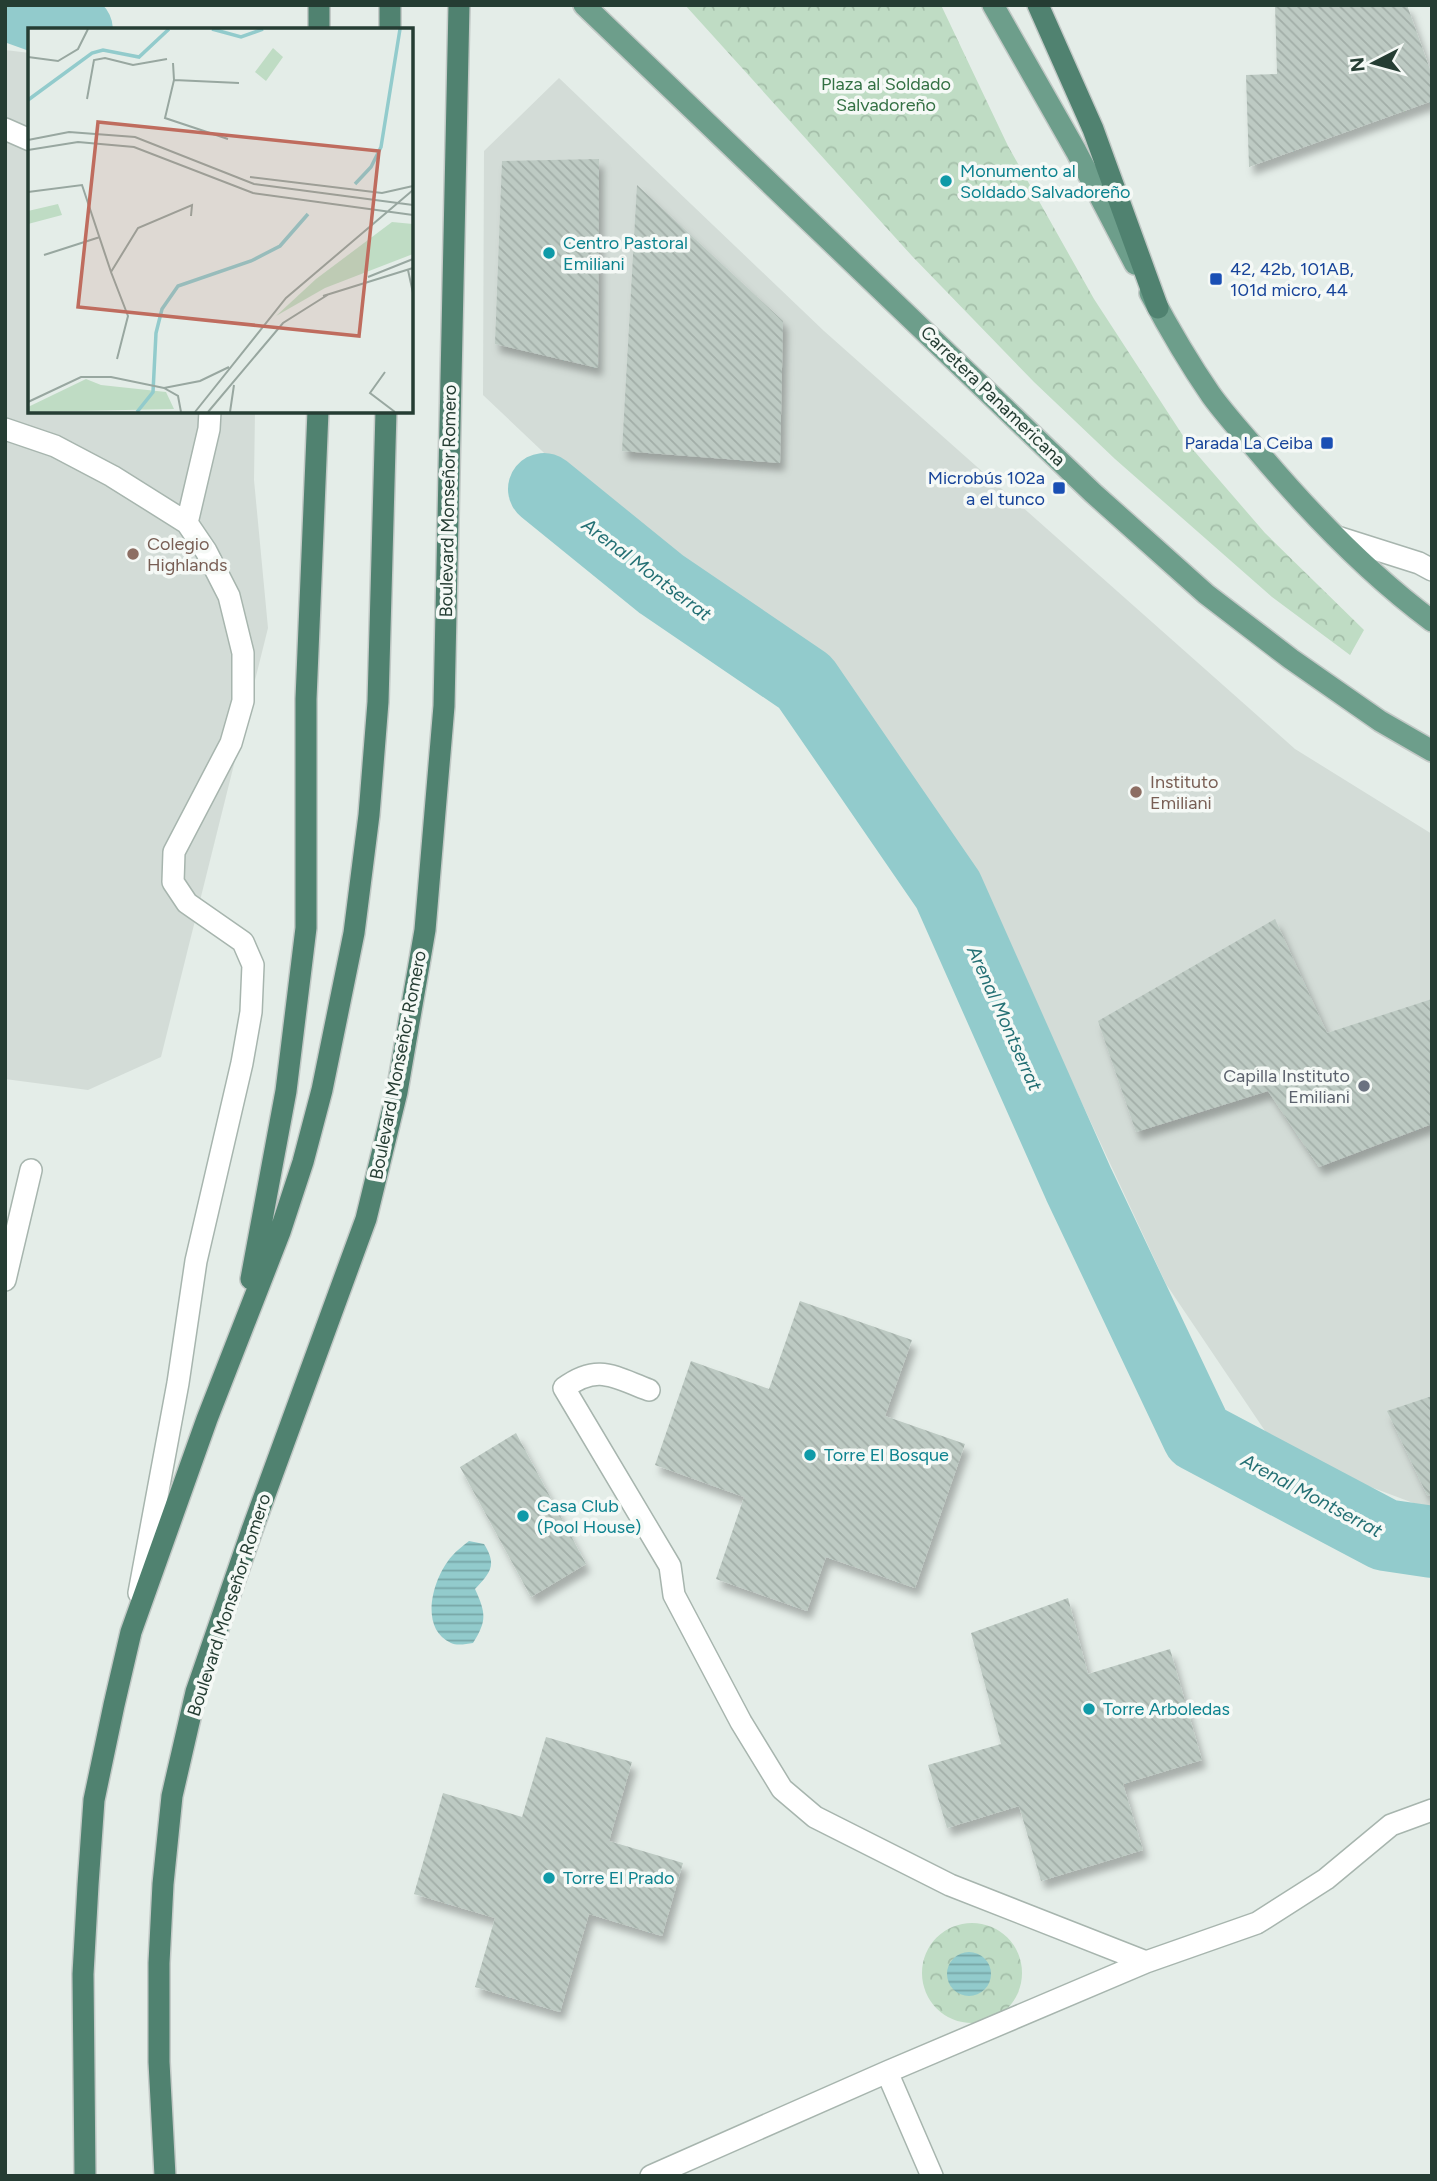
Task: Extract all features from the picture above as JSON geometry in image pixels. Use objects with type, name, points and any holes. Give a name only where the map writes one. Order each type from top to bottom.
[{"type":"highway","points":[[319,5],[319,28]]},
{"type":"highway","points":[[390,5],[390,28]]},
{"type":"highway","name":"Boulevard Monseñor Romero","points":[[165,2176],[159,2062],[159,1963],[163,1884],[172,1796],[196,1692],[366,1219],[397,1092],[425,930],[444,706],[459,5]]},
{"type":"highway","points":[[1038,5],[1093,129],[1158,308]]},
{"type":"highway","points":[[240,1336],[286,1091],[306,928],[306,699],[318,413]]},
{"type":"highway","points":[[85,2176],[83,1974],[93,1812],[114,1706],[131,1632],[207,1419],[280,1232],[303,1162],[337,1019],[354,933],[369,815],[378,702],[386,413]]},
{"type":"main road","name":"Carretera Panamericana","points":[[584,5],[1093,493],[1206,594],[1369,713],[1432,751]]},
{"type":"main road","points":[[993,5],[1076,151],[1158,308],[1211,395],[1308,510],[1396,593],[1432,621]]},
{"type":"street","points":[[5,129],[28,138]]},
{"type":"street","points":[[187,523],[212,417]]},
{"type":"street","points":[[5,429],[55,446],[112,476],[187,523],[206,551],[229,596],[243,653],[243,701],[232,743],[174,852],[173,882],[187,903],[243,942],[254,965],[251,1012],[242,1063],[196,1261],[178,1383],[131,1632]]},
{"type":"street","points":[[1336,537],[1419,563],[1432,570]]},
{"type":"street","points":[[5,1280],[31,1170]]},
{"type":"street","points":[[649,1390],[601,1372],[578,1378],[564,1388],[670,1566],[674,1595],[741,1722],[782,1788],[816,1817],[950,1885],[1146,1962]]},
{"type":"street","points":[[651,2176],[1146,1962],[1257,1923],[1326,1879],[1391,1825],[1432,1810]]},
{"type":"street","points":[[887,2072],[933,2176]]},
{"type":"shaded area","name":"Colegio Highlands","points":[[5,50],[28,53],[28,413],[255,413],[254,480],[268,628],[161,1057],[88,1090],[5,1079]]},
{"type":"shaded area","name":"Instituto Emiliani","points":[[559,78],[824,331],[1295,749],[1432,834],[1432,1510],[1280,1453],[1166,1284],[1016,961],[826,660],[560,468],[483,395],[484,151]]},
{"type":"green space","name":"Plaza al Soldado Salvadoreño","points":[[685,5],[941,5],[1008,146],[1094,299],[1189,445],[1265,533],[1364,630],[1350,655],[1272,597],[1115,459],[1034,382],[912,256]]},
{"type":"green space","points":[[972,1923],[991,1927],[1007,1938],[1018,1954],[1022,1973],[1018,1992],[1007,2008],[991,2019],[972,2023],[953,2019],[937,2008],[926,1992],[922,1973],[926,1954],[937,1938],[953,1927]]},
{"type":"water","points":[[469,1541],[484,1544],[491,1563],[485,1578],[475,1589],[483,1611],[481,1629],[473,1643],[456,1644],[441,1636],[435,1626],[432,1602],[445,1565]]},
{"type":"water","points":[[969,1952],[985,1958],[991,1974],[985,1990],[969,1996],[953,1990],[947,1974],[953,1958]]},
{"type":"building","points":[[1275,5],[1407,5],[1432,75],[1432,101],[1249,167],[1246,75],[1277,74]]},
{"type":"building","name":"Centro Pastoral Emiliani","points":[[599,159],[598,368],[495,344],[502,161]]},
{"type":"building","points":[[637,185],[783,321],[780,463],[622,451]]},
{"type":"building","points":[[1275,919],[1327,1033],[1432,999],[1432,1124],[1319,1167],[1268,1091],[1136,1132],[1098,1021]]},
{"type":"building","name":"Torre El Bosque","points":[[800,1301],[912,1340],[885,1416],[965,1444],[915,1588],[826,1557],[807,1611],[716,1579],[744,1497],[655,1465],[691,1361],[769,1389]]},
{"type":"building","points":[[1432,1396],[1432,1496],[1427,1495],[1387,1411]]},
{"type":"building","name":"Casa Club (Pool House)","points":[[516,1433],[586,1564],[531,1597],[460,1467]]},
{"type":"building","name":"Torre Arboledas","points":[[1068,1598],[1088,1674],[1170,1649],[1202,1760],[1123,1784],[1143,1850],[1041,1881],[1019,1806],[947,1828],[928,1765],[1001,1744],[971,1633]]},
{"type":"building","name":"Torre El Prado","points":[[546,1737],[632,1762],[609,1841],[683,1863],[662,1936],[589,1914],[560,2012],[475,1987],[495,1918],[414,1894],[443,1793],[522,1817]]},
{"type":"waterway","name":"Arenal Montserrat","points":[[8,5],[71,28]]},
{"type":"waterway","name":"Arenal Montserrat","points":[[544,489],[661,584],[805,682],[948,890],[1079,1185],[1198,1436],[1385,1535],[1432,1542]]},
{"type":"place","name":"Monumento al Soldado Salvadoreño","points":[[946,181]]},
{"type":"place","name":"Centro Pastoral Emiliani","points":[[549,253]]},
{"type":"place","name":"42, 42b, 101AB, 101d micro, 44","points":[[1216,279]]},
{"type":"place","name":"Parada La Ceiba","points":[[1327,443]]},
{"type":"place","name":"Microbús 102a a el tunco","points":[[1059,488]]},
{"type":"place","name":"Colegio Highlands","points":[[133,554]]},
{"type":"place","name":"Instituto Emiliani","points":[[1136,792]]},
{"type":"place","name":"Capilla Instituto Emiliani","points":[[1364,1086]]},
{"type":"place","name":"Torre El Bosque","points":[[810,1455]]},
{"type":"place","name":"Casa Club (Pool House)","points":[[523,1516]]},
{"type":"place","name":"Torre Arboledas","points":[[1089,1709]]},
{"type":"place","name":"Torre El Prado","points":[[549,1878]]}]
